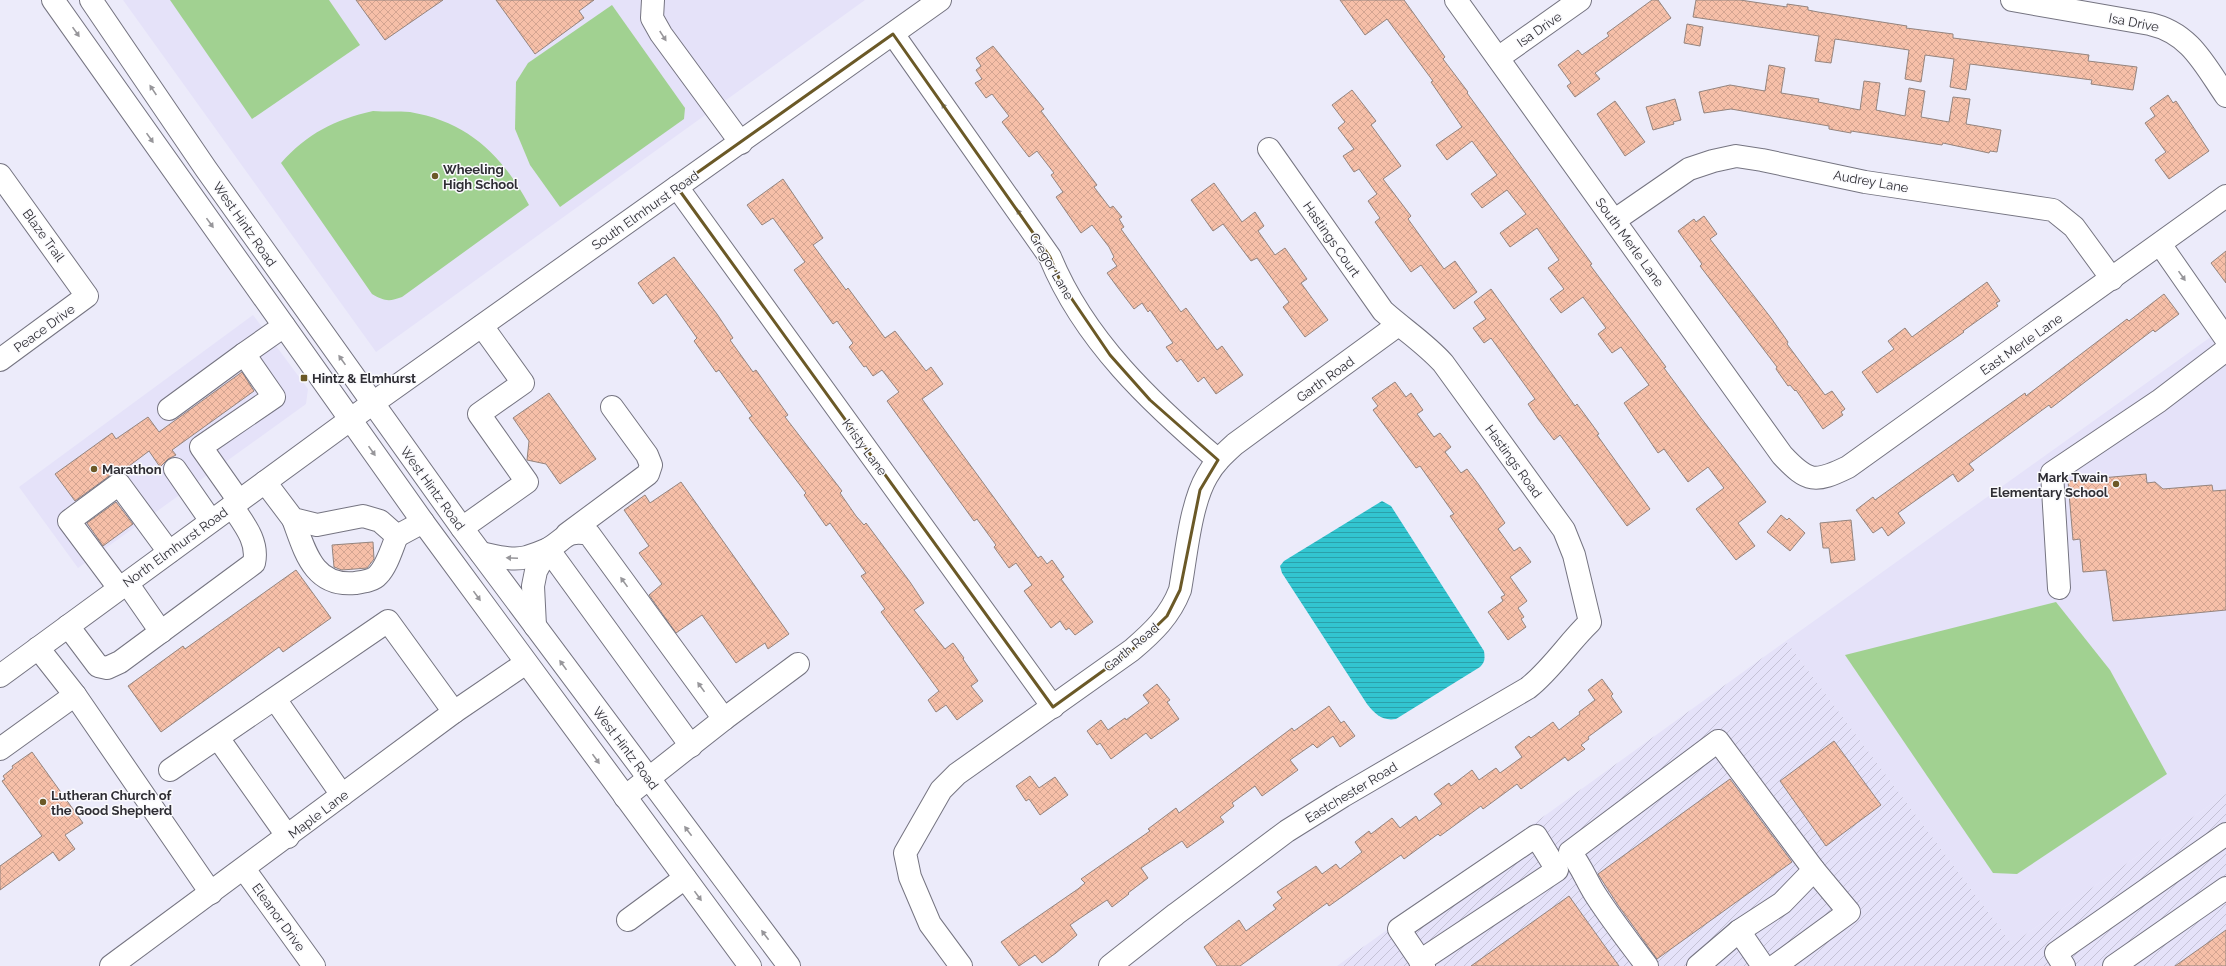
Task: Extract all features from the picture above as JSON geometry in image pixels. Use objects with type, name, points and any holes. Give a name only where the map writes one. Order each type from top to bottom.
[{"type":"street","points":[[53,0],[423,522],[750,966]]},
{"type":"street","name":"West Hintz Road","points":[[91,0],[206,169],[462,528],[789,966]]},
{"type":"street","points":[[653,0],[652,18],[661,34],[741,143]]},
{"type":"street","name":"South Elmhurst Road","points":[[350,419],[741,143],[939,0]]},
{"type":"street","name":"South Merle Lane","points":[[1456,0],[1782,455],[1795,469],[1810,478]]},
{"type":"street","name":"Isa Drive","points":[[1498,58],[1580,0]]},
{"type":"street","name":"Isa Drive","points":[[2012,0],[2150,24],[2170,29],[2186,41],[2226,96]]},
{"type":"street","name":"Gregor Lane","points":[[893,34],[1050,257],[1061,283],[1110,355],[1150,400],[1218,460]]},
{"type":"street","name":"Hastings Court","points":[[1269,149],[1383,311],[1398,325]]},
{"type":"street","name":"Audrey Lane","points":[[1615,220],[1689,169],[1713,161],[1736,156],[1762,160],[1865,182],[2053,210],[2074,227],[2112,279]]},
{"type":"street","name":"Blaze Trail","points":[[0,175],[87,296]]},
{"type":"street","name":"Kristy Lane","points":[[677,187],[1053,707]]},
{"type":"street","name":"East Merle Lane","points":[[1810,478],[1827,477],[1848,467],[2226,196]]},
{"type":"street","points":[[2160,244],[2226,339]]},
{"type":"street","name":"Peace Drive","points":[[0,360],[87,296]]},
{"type":"street","name":"Garth Road","points":[[961,966],[930,924],[910,877],[905,853],[941,790],[958,774],[1132,650],[1167,616],[1180,590],[1200,490],[1218,460],[1240,440],[1398,325]]},
{"type":"street","name":"Hastings Road","points":[[1398,325],[1428,346],[1443,363],[1564,530],[1574,555],[1590,622]]},
{"type":"street","points":[[169,409],[284,326]]},
{"type":"street","points":[[462,528],[527,482],[479,414],[523,383],[482,326]]},
{"type":"street","points":[[2059,588],[2052,473],[2159,401],[2226,350]]},
{"type":"street","points":[[68,626],[98,666],[108,668],[120,662],[254,563],[256,554],[253,541],[235,503],[201,447],[274,396],[244,354]]},
{"type":"street","points":[[481,553],[513,559],[526,557],[548,549],[648,474],[651,465],[647,455],[612,407]]},
{"type":"street","name":"North Elmhurst Road","points":[[0,676],[350,419]]},
{"type":"street","points":[[175,469],[211,521]]},
{"type":"street","points":[[265,482],[293,519],[305,551],[312,564],[328,581],[341,584],[365,582],[378,576],[397,536],[423,522]]},
{"type":"street","points":[[161,632],[69,521],[119,484],[169,552]]},
{"type":"street","points":[[293,519],[317,526],[363,516],[380,521],[397,536]]},
{"type":"street","points":[[567,534],[578,532],[588,534],[724,719]]},
{"type":"street","points":[[535,626],[533,586],[536,571],[548,549]]},
{"type":"street","points":[[548,549],[690,746]]},
{"type":"street","points":[[170,770],[388,621],[454,712]]},
{"type":"street","name":"Eastchester Road","points":[[1110,966],[1176,914],[1287,832],[1344,796],[1528,688],[1544,675],[1569,642],[1590,622]]},
{"type":"street","points":[[38,648],[75,695],[211,893]]},
{"type":"street","name":"Maple Lane","points":[[111,966],[288,837],[454,712],[526,663]]},
{"type":"street","points":[[625,797],[724,719],[798,664]]},
{"type":"street","points":[[0,749],[75,695]]},
{"type":"street","points":[[275,699],[342,796]]},
{"type":"street","points":[[218,738],[288,837]]},
{"type":"street","points":[[1647,966],[1613,922],[1584,877],[1580,864],[1570,852],[1718,741],[1814,870],[1849,912],[1775,966]]},
{"type":"street","points":[[2064,966],[2056,953],[2226,834]]},
{"type":"street","points":[[1536,836],[1557,870],[1422,964],[1399,930],[1536,836]]},
{"type":"street","name":"Eleanor Drive","points":[[244,869],[314,966]]},
{"type":"street","points":[[1698,966],[1739,931],[1782,903],[1814,870]]},
{"type":"street","points":[[628,920],[685,878]]},
{"type":"street","points":[[2114,966],[2226,888]]},
{"type":"street","points":[[1739,931],[1763,966]]},
{"type":"highlighted area","points":[[893,34],[1050,257],[1061,283],[1110,355],[1150,400],[1218,460],[1200,490],[1180,590],[1167,616],[1132,650],[1053,707],[677,187]]},
{"type":"shaded area","name":"Wheeling High School","points":[[123,0],[865,0],[376,352]]},
{"type":"shaded area","points":[[253,315],[308,389],[306,404],[78,568],[19,487]]},
{"type":"shaded area","name":"Mark Twain Elementary School","points":[[2226,326],[2226,794],[2012,944],[1786,641]]},
{"type":"shaded area","points":[[1786,641],[2012,944],[2226,794],[2226,966],[1337,966]]},
{"type":"green space","points":[[170,0],[329,0],[360,45],[252,119]]},
{"type":"green space","points":[[612,5],[685,108],[684,119],[560,207],[530,165],[515,129],[516,82],[528,63]]},
{"type":"green space","points":[[373,111],[410,112],[431,117],[466,133],[495,156],[519,187],[529,205],[402,297],[394,300],[383,299],[372,294],[281,163],[301,143],[322,129],[334,123]]},
{"type":"green space","points":[[2056,602],[2110,670],[2167,774],[2017,874],[1993,873],[1845,655]]},
{"type":"water","points":[[1382,501],[1391,506],[1484,651],[1484,662],[1480,667],[1396,719],[1383,718],[1373,711],[1367,704],[1282,573],[1280,566],[1284,561]]},
{"type":"building","points":[[356,0],[443,0],[385,40]]},
{"type":"building","points":[[496,0],[594,0],[579,11],[584,18],[535,54]]},
{"type":"building","points":[[1340,0],[1404,0],[1445,57],[1443,59],[1468,92],[1467,93],[1592,264],[1590,265],[1666,367],[1664,368],[1766,502],[1738,523],[1755,546],[1736,560],[1696,509],[1724,488],[1708,467],[1688,482],[1664,449],[1658,453],[1624,403],[1649,385],[1621,347],[1612,353],[1598,334],[1606,328],[1583,297],[1561,313],[1550,299],[1564,289],[1548,268],[1559,260],[1537,228],[1510,247],[1500,233],[1526,214],[1507,190],[1482,208],[1471,194],[1497,175],[1472,141],[1447,160],[1436,145],[1462,127],[1431,82],[1433,81],[1387,19],[1365,35]]},
{"type":"building","points":[[1652,0],[1658,0],[1671,18],[1595,73],[1600,79],[1575,97],[1567,86],[1571,83],[1558,65],[1578,50],[1582,55],[1609,36],[1607,33]]},
{"type":"building","points":[[1696,0],[1740,0],[1787,7],[1787,4],[1808,7],[1808,10],[1818,12],[1907,26],[1906,28],[1953,34],[1953,38],[2089,55],[2088,61],[2137,67],[2133,90],[2091,84],[2092,80],[1970,64],[1966,90],[1950,87],[1954,59],[1925,55],[1921,82],[1905,79],[1909,50],[1835,39],[1831,63],[1815,61],[1819,36],[1693,17]]},
{"type":"building","points":[[1687,24],[1703,27],[1700,46],[1684,43]]},
{"type":"building","points":[[993,46],[1044,109],[1041,111],[1097,185],[1094,187],[1110,208],[1113,206],[1122,217],[1119,219],[1124,227],[1121,229],[1181,312],[1186,308],[1217,350],[1222,346],[1243,375],[1216,394],[1204,377],[1198,382],[1181,359],[1177,362],[1166,347],[1173,343],[1150,310],[1148,312],[1142,303],[1134,309],[1107,273],[1117,266],[1112,259],[1114,257],[1109,247],[1092,225],[1081,233],[1056,197],[1063,192],[1051,175],[1054,173],[1037,151],[1029,157],[1002,122],[1009,116],[992,94],[986,98],[975,83],[982,79],[976,70],[981,66],[976,58]]},
{"type":"building","points":[[1769,65],[1785,68],[1781,93],[1819,99],[1818,102],[1860,110],[1864,81],[1880,83],[1876,110],[1905,116],[1909,88],[1925,91],[1921,117],[1949,122],[1953,97],[1970,99],[1966,124],[2001,130],[1997,152],[1990,151],[1989,153],[1943,143],[1942,145],[1851,131],[1851,133],[1829,129],[1829,126],[1731,109],[1704,113],[1699,92],[1730,85],[1765,91]]},
{"type":"building","points":[[1352,90],[1376,121],[1371,125],[1401,166],[1383,179],[1411,216],[1408,219],[1444,269],[1455,261],[1477,292],[1454,309],[1421,265],[1411,272],[1375,222],[1380,218],[1368,201],[1377,194],[1359,169],[1354,172],[1343,156],[1354,149],[1338,128],[1345,122],[1332,105]]},
{"type":"building","points":[[2168,95],[2173,103],[2176,101],[2209,151],[2169,179],[2155,160],[2166,152],[2145,123],[2155,116],[2150,108]]},
{"type":"building","points":[[1675,99],[1681,120],[1673,122],[1674,124],[1653,130],[1646,107]]},
{"type":"building","points":[[1615,101],[1645,142],[1625,156],[1597,114]]},
{"type":"building","points":[[783,179],[823,238],[813,245],[846,290],[848,288],[885,338],[895,331],[926,371],[931,367],[943,384],[922,399],[1038,558],[1041,556],[1047,564],[1052,560],[1064,577],[1061,579],[1093,622],[1075,635],[1069,628],[1066,630],[1060,621],[1051,628],[1024,591],[1032,585],[1016,563],[1009,568],[994,547],[996,545],[977,519],[974,521],[887,401],[899,392],[882,370],[873,376],[849,347],[853,343],[837,321],[833,324],[794,270],[805,262],[773,218],[762,225],[747,205]]},
{"type":"building","points":[[1214,183],[1242,222],[1255,212],[1264,226],[1258,231],[1275,255],[1285,248],[1307,279],[1301,283],[1328,320],[1305,337],[1283,307],[1289,302],[1257,258],[1251,261],[1223,224],[1213,231],[1191,200]]},
{"type":"building","points":[[1704,216],[1717,234],[1710,239],[1771,318],[1788,342],[1787,344],[1825,395],[1832,391],[1845,409],[1841,412],[1843,415],[1823,429],[1796,390],[1795,391],[1790,385],[1788,386],[1776,369],[1777,367],[1700,266],[1702,264],[1678,231],[1694,219],[1696,222]]},
{"type":"building","points":[[2226,251],[2226,283],[2211,263]]},
{"type":"building","points":[[674,257],[717,314],[733,338],[730,340],[753,372],[756,370],[788,415],[785,417],[842,491],[840,493],[856,516],[864,525],[866,523],[910,582],[924,603],[914,610],[945,649],[953,643],[964,658],[963,659],[978,681],[971,686],[983,701],[957,720],[946,705],[936,712],[928,700],[939,691],[881,612],[885,609],[861,576],[866,573],[830,523],[826,526],[804,495],[806,493],[749,418],[752,416],[719,370],[716,372],[694,341],[697,338],[666,294],[653,304],[638,283]]},
{"type":"building","points":[[1987,282],[2000,301],[1996,303],[1998,306],[1963,331],[1964,332],[1877,393],[1862,372],[1894,349],[1888,341],[1905,328],[1912,337]]},
{"type":"building","points":[[1491,289],[1575,406],[1577,404],[1599,434],[1597,435],[1650,509],[1627,526],[1560,435],[1554,440],[1538,419],[1528,404],[1535,399],[1491,338],[1484,343],[1473,328],[1486,319],[1474,302]]},
{"type":"building","points":[[2164,294],[2179,314],[2155,332],[2153,330],[2051,408],[2049,405],[1969,464],[1974,470],[1958,482],[1953,474],[1898,513],[1905,523],[1888,536],[1882,527],[1873,533],[1856,510],[1873,497],[1875,500],[2025,393],[2026,396],[2127,319],[2129,321]]},
{"type":"building","points":[[242,372],[254,391],[172,450],[176,455],[168,459],[160,467],[149,451],[121,472],[112,474],[75,501],[55,474],[112,433],[116,439],[148,417],[159,432]]},
{"type":"building","points":[[1395,382],[1406,397],[1411,393],[1423,410],[1417,414],[1434,437],[1440,433],[1451,447],[1445,452],[1461,473],[1467,469],[1479,485],[1505,523],[1498,529],[1514,551],[1520,547],[1531,562],[1510,577],[1527,601],[1518,608],[1524,617],[1521,619],[1526,627],[1508,640],[1488,612],[1503,601],[1501,597],[1505,595],[1450,516],[1454,514],[1420,466],[1416,468],[1373,410],[1378,406],[1372,398]]},
{"type":"building","points":[[549,393],[596,459],[560,484],[546,464],[527,460],[529,441],[513,418]]},
{"type":"building","points":[[2146,474],[2147,483],[2155,482],[2163,489],[2212,485],[2213,491],[2226,490],[2226,610],[2113,621],[2106,570],[2083,572],[2080,539],[2073,540],[2068,481]]},
{"type":"building","points":[[681,482],[789,634],[768,649],[765,643],[736,663],[702,615],[676,633],[649,595],[662,584],[639,553],[649,546],[624,510],[645,495],[650,503]]},
{"type":"building","name":"Marathon","points":[[116,502],[133,524],[103,546],[87,523]]},
{"type":"building","points":[[1781,515],[1787,520],[1789,518],[1805,533],[1790,551],[1767,532]]},
{"type":"building","points":[[1851,520],[1855,560],[1831,563],[1829,548],[1823,548],[1820,523]]},
{"type":"building","points":[[373,542],[374,559],[367,568],[342,570],[334,567],[332,545]]},
{"type":"building","points":[[296,570],[331,618],[283,652],[279,647],[161,732],[128,686],[183,646],[185,649]]},
{"type":"building","points":[[1602,679],[1613,694],[1611,696],[1622,712],[1588,737],[1589,739],[1581,745],[1585,749],[1568,761],[1565,757],[1521,789],[1517,784],[1483,809],[1481,806],[1440,836],[1438,834],[1404,859],[1401,855],[1329,906],[1327,903],[1240,966],[1217,966],[1204,947],[1239,920],[1246,931],[1276,909],[1273,905],[1282,898],[1277,892],[1316,866],[1322,874],[1336,864],[1340,869],[1362,852],[1355,842],[1369,831],[1371,834],[1392,818],[1400,828],[1416,816],[1419,821],[1442,804],[1434,794],[1449,783],[1451,786],[1472,770],[1479,780],[1496,768],[1500,773],[1522,757],[1515,747],[1529,736],[1531,738],[1553,722],[1559,730],[1580,714],[1579,712],[1595,700],[1588,690]]},
{"type":"building","points":[[1157,684],[1170,700],[1167,702],[1179,719],[1151,739],[1146,733],[1111,759],[1100,743],[1097,745],[1087,731],[1101,720],[1108,730],[1125,718],[1126,720],[1149,703],[1143,695]]},
{"type":"building","points":[[1329,706],[1341,723],[1344,721],[1355,736],[1340,747],[1333,736],[1317,748],[1313,744],[1290,760],[1298,770],[1262,796],[1255,786],[1232,803],[1234,806],[1220,817],[1224,822],[1187,848],[1182,841],[1141,868],[1148,878],[1112,907],[1107,900],[1070,925],[1077,935],[1056,953],[1042,963],[1035,955],[1019,966],[1001,942],[1078,889],[1085,883],[1081,879],[1150,831],[1148,829],[1176,808],[1179,813],[1292,728],[1294,731]]},
{"type":"building","points":[[1834,741],[1881,805],[1826,846],[1780,781]]},
{"type":"building","name":"Lutheran Church of the Good Shepherd","points":[[32,752],[83,823],[65,835],[75,849],[59,861],[53,852],[0,890],[0,866],[42,836],[2,781],[5,779],[3,776],[13,768],[12,766]]},
{"type":"building","points":[[1030,776],[1039,788],[1055,777],[1068,795],[1040,815],[1029,799],[1026,801],[1016,786]]},
{"type":"building","points":[[1730,779],[1792,862],[1657,959],[1618,905],[1598,874]]},
{"type":"building","points":[[1569,896],[1619,966],[1471,966]]},
{"type":"building","points":[[2226,930],[2226,966],[2175,966]]},
{"type":"place","name":"Wheeling High School","points":[[435,176]]},
{"type":"place","name":"Hintz & Elmhurst","points":[[304,378]]},
{"type":"place","name":"Marathon","points":[[94,469]]},
{"type":"place","name":"Mark Twain Elementary School","points":[[2116,484]]},
{"type":"place","name":"Lutheran Church of the Good Shepherd","points":[[43,802]]}]
